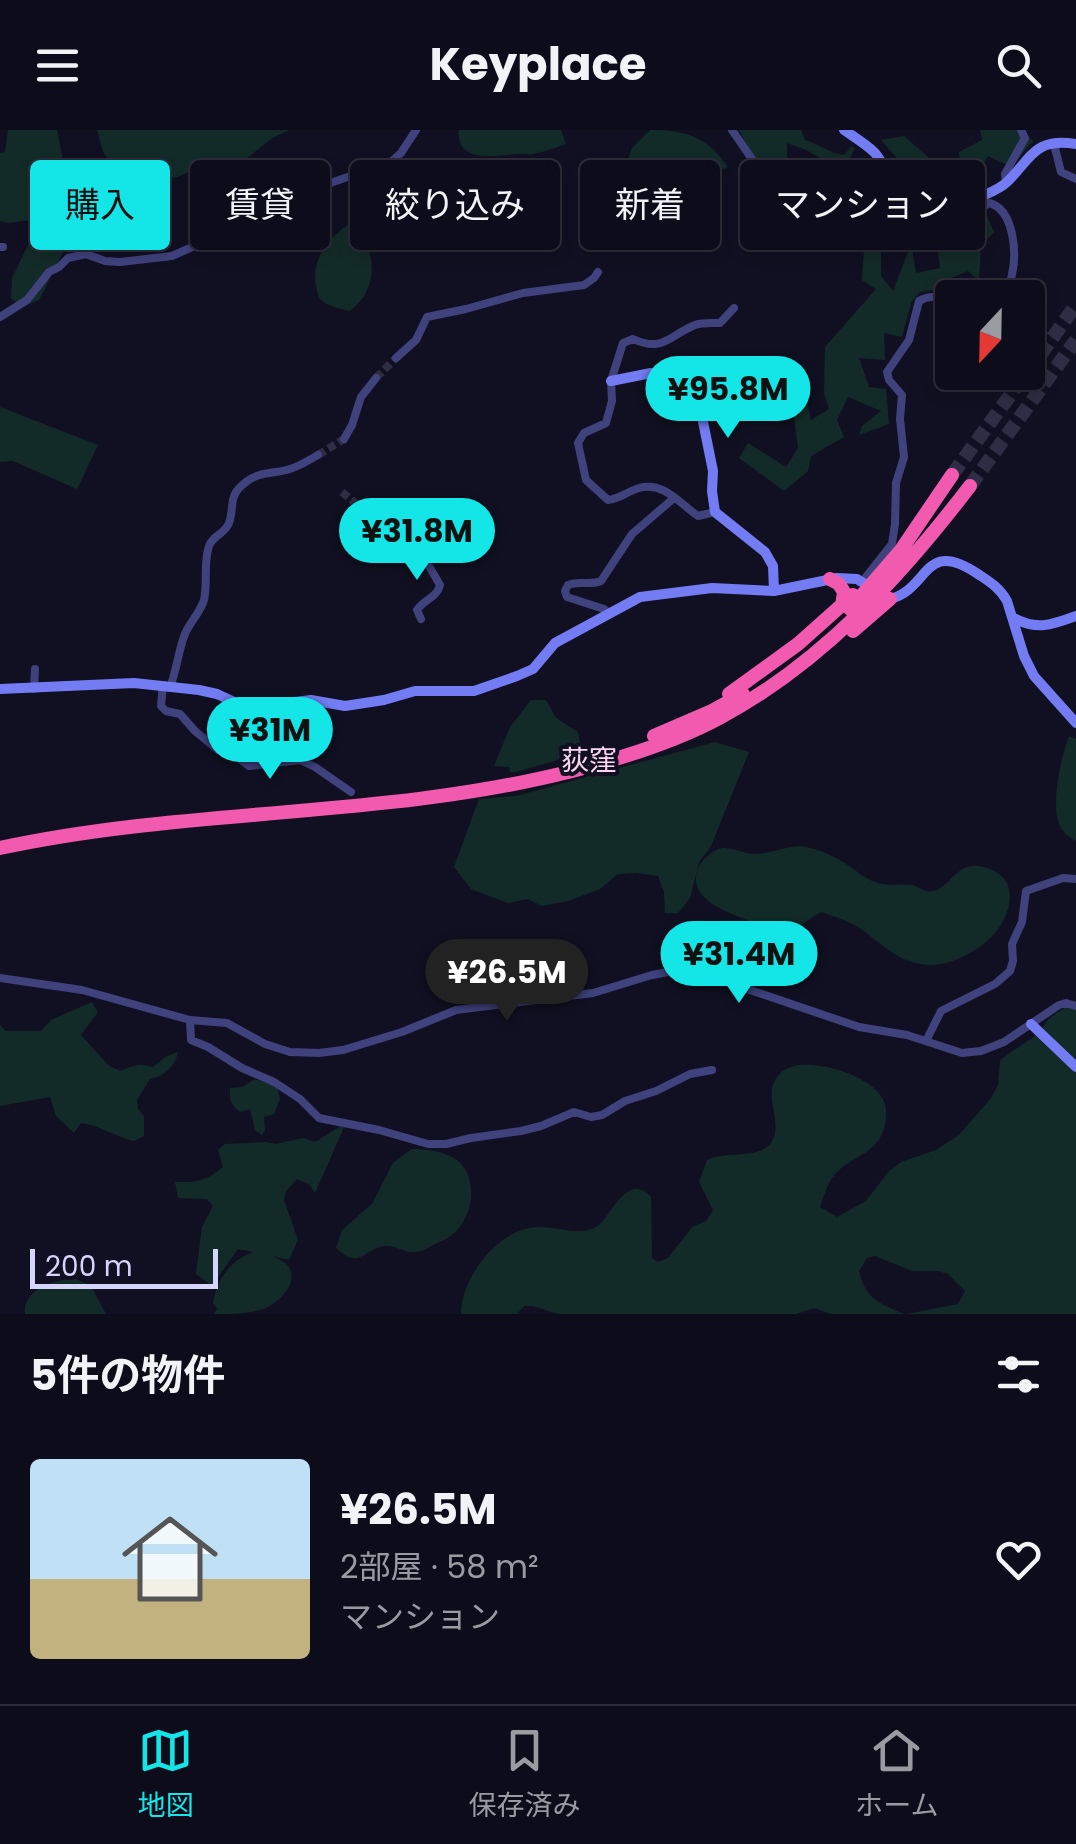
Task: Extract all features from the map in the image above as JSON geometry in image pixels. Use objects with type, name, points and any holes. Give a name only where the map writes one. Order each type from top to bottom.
[{"type":"highway","points":[[0,840],[82,825],[468,794],[535,781],[654,746],[708,724],[812,666],[877,585],[952,475]]},
{"type":"highway","points":[[750,700],[816,647],[844,616],[930,538],[970,486]]},
{"type":"highway","points":[[830,579],[844,592],[842,607]]},
{"type":"highway","points":[[641,742],[745,684],[842,607],[877,585]]},
{"type":"highway","points":[[300,808],[514,777],[641,742],[712,711],[816,647]]},
{"type":"highway","points":[[0,848],[127,824]]},
{"type":"street","points":[[0,317],[28,300],[49,272],[68,258],[86,254],[120,262],[172,256],[217,236],[239,218],[261,208],[391,162],[416,130]]},
{"type":"street","points":[[732,130],[753,160]]},
{"type":"street","points":[[844,130],[880,160]]},
{"type":"street","points":[[1006,183],[1005,174],[1025,138],[1021,130]]},
{"type":"street","points":[[985,194],[1006,183],[1034,152],[1054,144],[1076,144]]},
{"type":"street","points":[[1054,144],[1061,172],[1076,179]]},
{"type":"street","points":[[985,206],[998,206],[1003,212],[1013,244],[1011,280]]},
{"type":"street","points":[[396,358],[416,340],[427,317],[584,284],[598,272]]},
{"type":"street","points":[[877,585],[892,544],[896,484],[904,458],[900,431],[902,394],[887,372],[908,340],[919,302],[935,296]]},
{"type":"street","points":[[716,512],[698,516],[663,489],[651,486],[611,500],[586,480],[578,440],[606,423],[623,343],[633,339],[646,344],[670,341],[698,324],[720,323],[734,308]]},
{"type":"street","points":[[612,382],[663,374],[676,380],[700,402],[716,512],[765,552],[772,566],[774,590]]},
{"type":"street","points":[[344,439],[355,420],[361,397],[376,378]]},
{"type":"street","points":[[318,455],[290,469],[259,474],[234,495],[229,524],[211,540],[208,548],[205,597],[186,634],[161,706],[180,714],[218,750],[232,753],[249,766],[300,760],[351,792]]},
{"type":"street","points":[[609,613],[567,597],[568,585],[601,581],[632,534],[674,498]]},
{"type":"street","points":[[414,528],[419,549],[440,585],[437,594],[420,604],[417,610],[421,619]]},
{"type":"street","points":[[0,689],[134,683],[216,694],[247,708],[311,700],[345,706],[414,691],[474,691],[528,672],[556,644],[635,599],[712,588],[774,590],[851,578],[904,594],[928,568],[950,560],[996,586],[1007,601],[1034,676],[1076,722]]},
{"type":"street","points":[[1012,617],[1047,627],[1076,616]]},
{"type":"street","points":[[34,689],[36,669]]},
{"type":"street","points":[[926,1040],[941,1011],[995,984],[1010,970],[1012,944],[1022,922],[1026,891],[1063,878],[1076,878]]},
{"type":"street","points":[[0,978],[82,990],[190,1020],[227,1022],[265,1044],[290,1052],[319,1053],[402,1032],[456,1010],[593,993],[679,970],[700,973],[858,1027],[907,1035],[962,1053],[1004,1042],[1051,1008],[1076,1006]]},
{"type":"street","points":[[190,1020],[191,1040],[274,1082],[300,1099],[318,1118],[428,1144],[521,1131],[574,1112],[591,1118],[690,1074],[712,1070]]},
{"type":"street","points":[[1031,1024],[1076,1067]]},
{"type":"green space","points":[[8,130],[57,130],[63,160],[30,160],[30,220],[0,221],[0,153],[5,152]]},
{"type":"green space","points":[[97,130],[290,130],[272,138],[245,160],[190,160],[190,172],[177,177],[170,178],[170,160],[109,160]]},
{"type":"green space","points":[[459,130],[561,130],[566,144],[533,154],[479,156],[464,148]]},
{"type":"green space","points":[[650,130],[675,132],[704,142],[728,167],[720,170],[720,160],[628,160],[632,148]]},
{"type":"green space","points":[[739,130],[801,130],[805,140],[834,152],[844,155],[852,146],[855,148],[852,160],[824,160],[787,143],[785,160],[755,160]]},
{"type":"green space","points":[[980,130],[1020,130],[1033,141],[1011,167],[988,156],[985,162],[959,160],[959,152],[982,140]]},
{"type":"green space","points":[[904,136],[932,160],[895,160],[881,140]]},
{"type":"green space","points":[[985,214],[994,232],[985,242]]},
{"type":"green space","points":[[350,224],[350,250],[368,250],[370,256],[371,280],[367,291],[350,311],[322,301],[315,279],[323,250],[330,250],[330,241]]},
{"type":"green space","points":[[30,241],[30,250],[64,250],[39,300],[24,306],[11,299],[12,278]]},
{"type":"green space","points":[[864,250],[881,250],[881,276],[893,291],[909,250],[912,250],[916,273],[940,268],[938,250],[981,250],[979,280],[968,271],[951,280],[935,280],[935,290],[920,292],[911,303],[902,337],[884,333],[885,360],[859,358],[869,387],[886,389],[889,424],[859,435],[862,426],[881,411],[848,397],[837,420],[844,437],[811,456],[808,471],[784,491],[739,458],[748,443],[786,467],[798,448],[792,403],[804,387],[811,420],[829,409],[824,393],[825,347],[876,289],[862,280]]},
{"type":"green space","points":[[0,407],[98,445],[77,489],[13,461],[0,462]]},
{"type":"green space","points":[[531,700],[546,700],[556,718],[578,732],[582,753],[516,772],[494,766],[510,727]]},
{"type":"green space","points":[[1069,736],[1076,739],[1076,841],[1060,827],[1056,804]]},
{"type":"green space","points":[[715,742],[749,752],[711,846],[699,862],[690,898],[678,913],[665,913],[658,876],[618,874],[600,889],[542,906],[528,899],[508,903],[471,889],[454,867],[479,799],[516,796]]},
{"type":"green space","points":[[800,846],[833,856],[875,882],[913,885],[927,891],[942,887],[970,866],[981,866],[1003,877],[1008,886],[1006,916],[994,934],[968,954],[932,965],[900,957],[854,925],[822,912],[796,927],[778,930],[722,909],[700,891],[696,880],[699,866],[716,850],[727,848],[754,854]]},
{"type":"green space","points":[[1076,1001],[1076,1314],[907,1314],[958,1304],[965,1291],[948,1274],[912,1271],[875,1256],[867,1258],[859,1271],[865,1288],[881,1303],[904,1314],[831,1314],[814,1308],[796,1314],[558,1314],[524,1306],[517,1314],[461,1314],[467,1285],[475,1271],[484,1257],[509,1236],[537,1227],[593,1229],[628,1191],[635,1189],[651,1197],[652,1258],[658,1262],[668,1258],[692,1227],[706,1221],[713,1210],[699,1182],[707,1160],[758,1151],[771,1143],[776,1125],[772,1088],[783,1071],[793,1066],[820,1066],[850,1074],[874,1088],[884,1103],[885,1125],[877,1142],[837,1172],[827,1188],[820,1207],[837,1217],[866,1201],[901,1162],[936,1150],[959,1135],[991,1098],[998,1085],[1000,1060],[1039,1033],[1049,1018]]},
{"type":"green space","points":[[92,1002],[98,1012],[81,1035],[109,1066],[121,1071],[137,1065],[153,1067],[178,1052],[172,1066],[150,1079],[137,1100],[144,1116],[144,1136],[134,1141],[81,1123],[74,1133],[56,1116],[50,1097],[0,1106],[0,1025],[6,1031],[41,1031],[51,1020]]},
{"type":"green space","points":[[255,1079],[277,1087],[280,1099],[274,1114],[264,1117],[262,1135],[255,1130],[250,1109],[240,1112],[230,1096],[230,1088],[242,1087]]},
{"type":"green space","points":[[346,1123],[315,1193],[309,1184],[297,1179],[286,1191],[284,1200],[298,1240],[289,1260],[273,1256],[290,1269],[288,1289],[263,1309],[214,1314],[217,1309],[213,1303],[222,1278],[238,1260],[254,1252],[238,1249],[212,1286],[196,1274],[202,1227],[213,1206],[207,1199],[178,1198],[175,1182],[201,1180],[223,1167],[218,1150],[225,1144],[276,1144],[303,1138],[315,1142]]},
{"type":"green space","points":[[412,1149],[447,1154],[464,1168],[471,1199],[459,1229],[421,1251],[385,1246],[357,1258],[344,1255],[336,1248],[342,1230],[372,1204],[393,1163]]},
{"type":"green space","points":[[74,1278],[91,1286],[106,1314],[25,1314],[25,1306],[34,1293],[57,1281]]},
{"type":"tunnel","points":[[1045,348],[1076,305]]},
{"type":"tunnel","points":[[970,486],[1076,340]]},
{"type":"tunnel","points":[[376,378],[396,358]]},
{"type":"tunnel","points":[[952,475],[1014,390]]},
{"type":"tunnel","points":[[318,455],[344,439]]},
{"type":"tunnel","points":[[342,492],[375,519],[395,528]]},
{"type":"district","name":"荻窪","points":[[589,760]]}]
